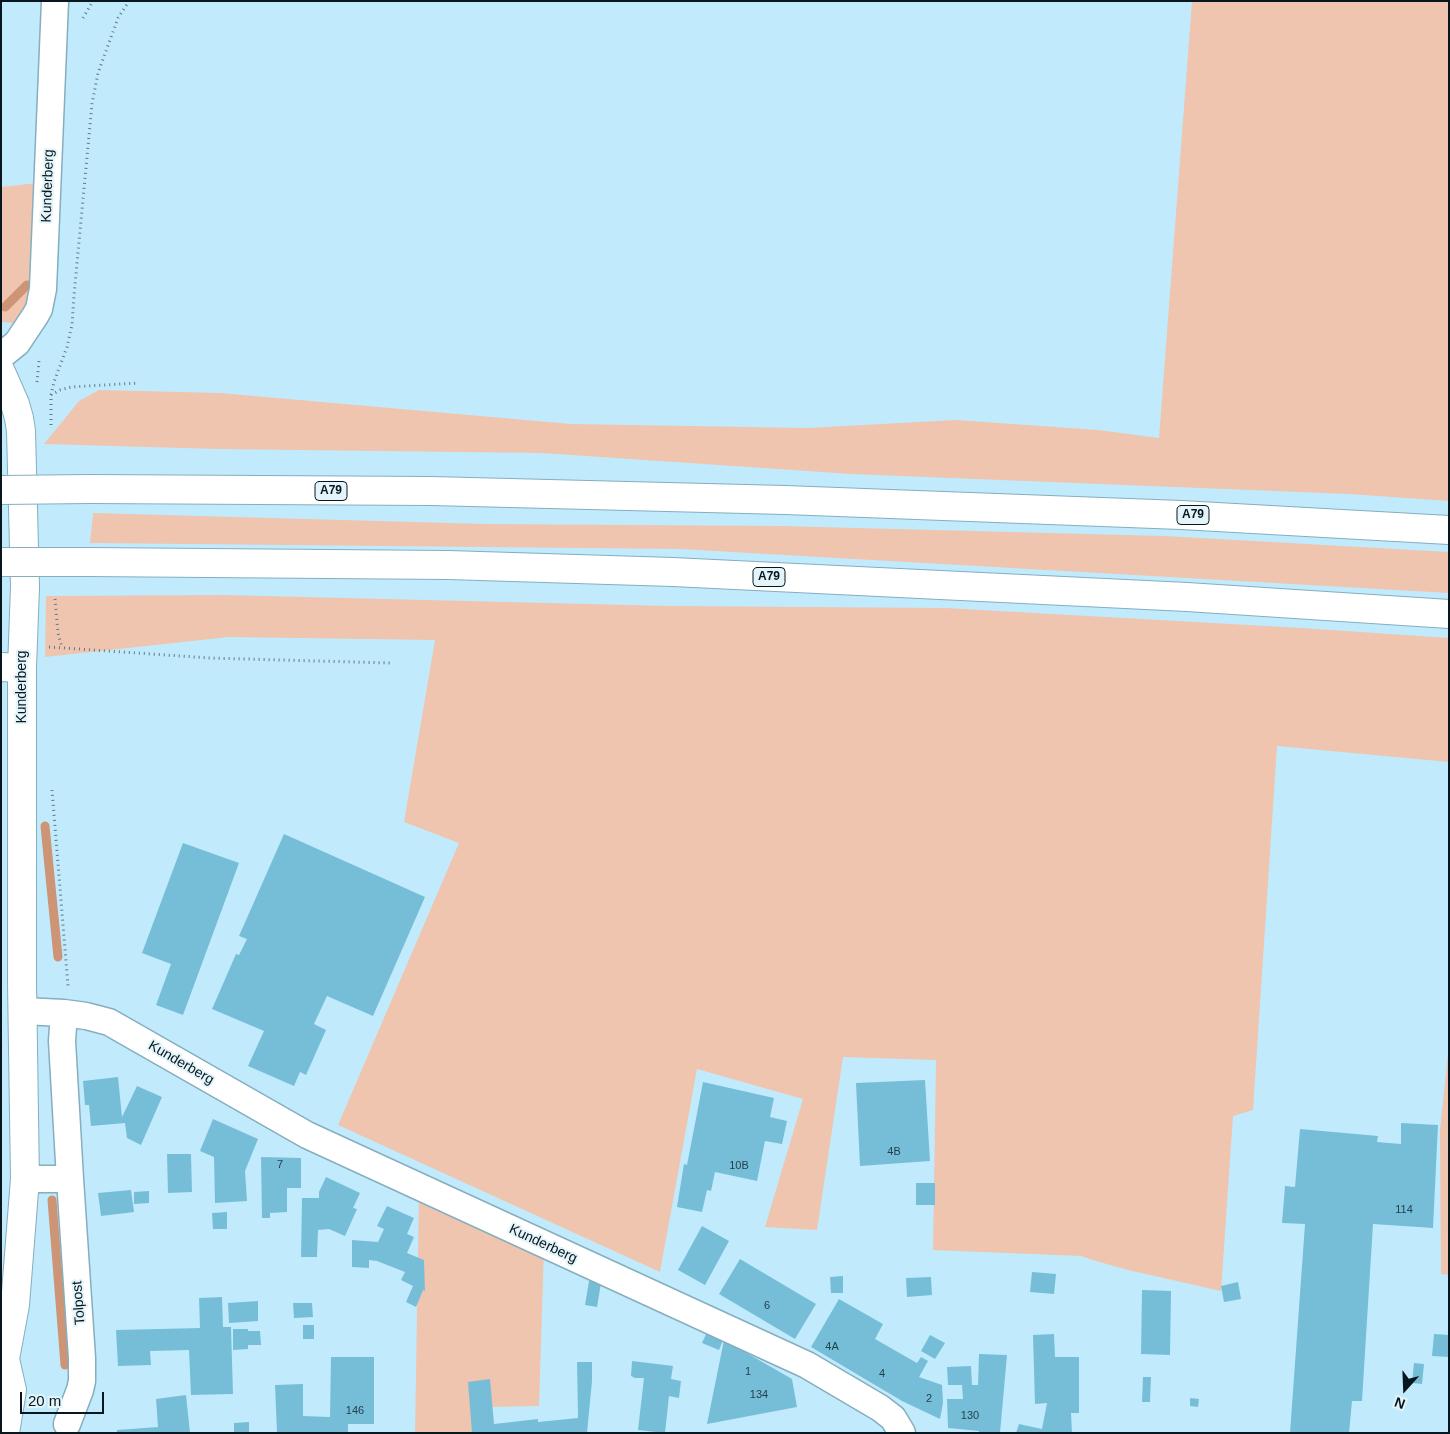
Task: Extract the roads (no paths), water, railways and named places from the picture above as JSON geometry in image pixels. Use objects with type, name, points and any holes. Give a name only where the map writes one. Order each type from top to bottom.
[{"type":"main road","name":"Kunderberg","points":[[1,372],[20,418],[22,437],[25,587],[15,660],[23,1011]]},
{"type":"main road","name":"A79","points":[[1,490],[431,491],[785,500],[1181,515],[1449,530]]},
{"type":"main road","name":"A79","points":[[1,562],[448,565],[663,572],[1187,597],[1449,614]]},
{"type":"main road","points":[[5,1433],[12,1390],[3,1362],[15,1305],[25,1179],[23,1011]]},
{"type":"street","name":"Kunderberg","points":[[1,356],[17,343],[31,324],[39,309],[43,288],[55,1]]},
{"type":"street","name":"Kunderberg","points":[[23,1011],[64,1013],[109,1022],[306,1135],[807,1365],[880,1408],[893,1418],[902,1433]]},
{"type":"street","name":"Tolpost","points":[[64,1013],[62,1041],[82,1358],[80,1390],[67,1424]]},
{"type":"street","points":[[25,1179],[70,1179]]},
{"type":"waterway","points":[[5,307],[27,285]]},
{"type":"waterway","points":[[45,826],[58,957]]},
{"type":"waterway","points":[[52,1200],[65,1365]]}]
